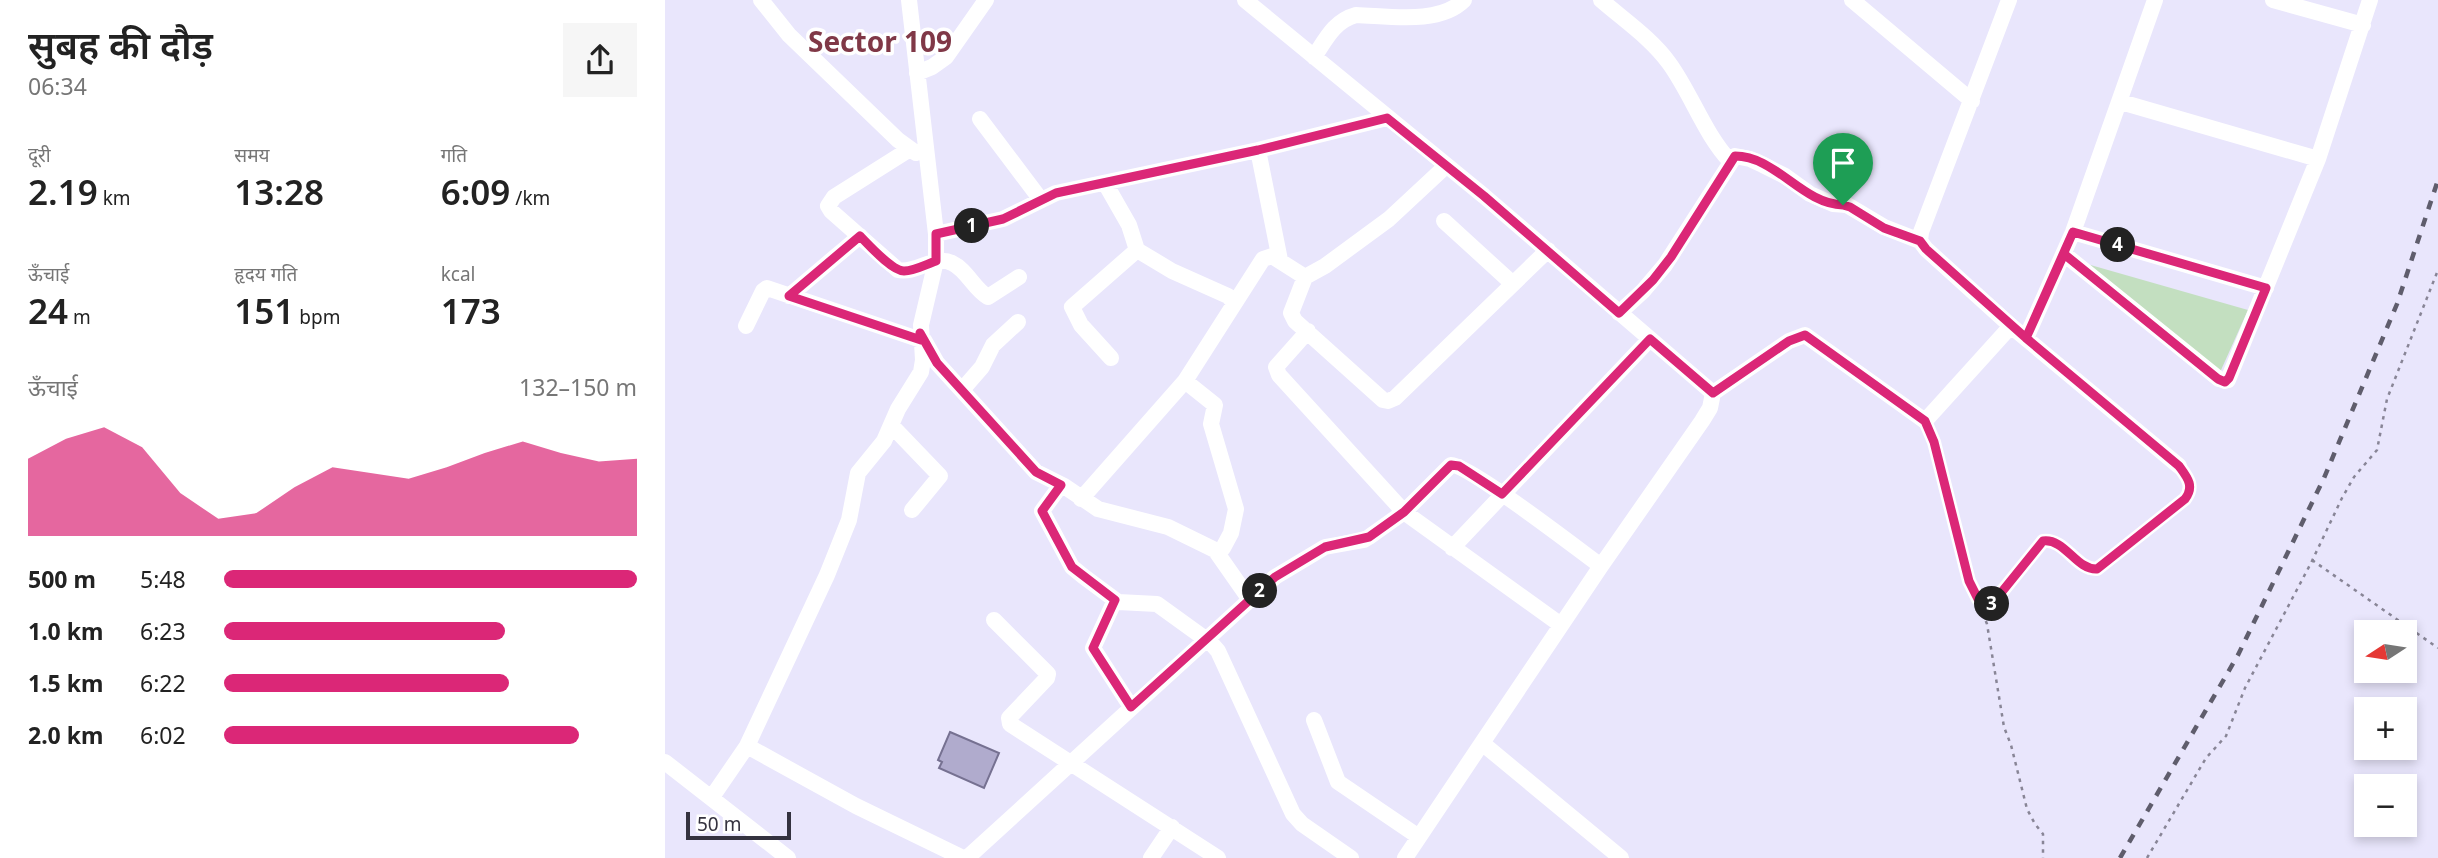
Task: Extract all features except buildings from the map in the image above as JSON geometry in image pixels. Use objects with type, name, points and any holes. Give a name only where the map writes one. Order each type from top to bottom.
[{"type":"street","points":[[761,0],[789,35],[910,149],[928,159]]},
{"type":"street","points":[[712,797],[747,746],[827,575],[849,520],[858,473],[884,441],[898,409],[921,372],[921,337],[936,261],[936,234],[909,0]]},
{"type":"street","points":[[917,73],[946,57],[986,0]]},
{"type":"street","points":[[1245,0],[1548,250],[1713,393]]},
{"type":"street","points":[[1314,57],[1331,30],[1349,17],[1435,16],[1454,10],[1464,0]]},
{"type":"street","points":[[1601,0],[1668,60],[1719,148],[1730,161]]},
{"type":"street","points":[[1852,0],[1972,102]]},
{"type":"street","points":[[1920,241],[1921,232],[2009,0]]},
{"type":"street","points":[[2026,338],[2073,232],[2155,0]]},
{"type":"street","points":[[2273,0],[2363,25]]},
{"type":"street","points":[[2064,254],[2225,382],[2229,378],[2318,159],[2370,0]]},
{"type":"street","points":[[2121,102],[2318,159]]},
{"type":"street","points":[[980,118],[1041,200]]},
{"type":"street","points":[[936,234],[1003,219],[1056,193],[1258,150],[1387,118]]},
{"type":"street","points":[[910,149],[830,201],[828,206],[831,211],[898,270],[908,270],[936,261],[949,261],[988,297],[1019,277]]},
{"type":"street","points":[[1258,150],[1280,260]]},
{"type":"street","points":[[1619,313],[1648,286],[1671,257],[1730,161],[1738,156],[1750,159],[1785,176],[1810,194],[1833,204],[1847,205],[1884,228],[1920,241],[2011,326],[2179,466]]},
{"type":"street","points":[[1446,166],[1389,219],[1325,266],[1305,277],[1291,314],[1383,400],[1391,401],[1548,250]]},
{"type":"street","points":[[1105,183],[1129,225],[1137,250],[1160,265],[1228,296],[1234,302]]},
{"type":"street","points":[[1444,221],[1513,284]]},
{"type":"street","points":[[2073,232],[2266,288]]},
{"type":"street","points":[[789,296],[860,236]]},
{"type":"street","points":[[1111,358],[1081,325],[1072,307],[1137,250]]},
{"type":"street","points":[[1081,499],[1185,381],[1263,259],[1270,256],[1280,260],[1305,277]]},
{"type":"street","points":[[746,326],[763,290],[772,289],[921,337],[937,363],[1036,472],[1104,512],[1168,527],[1216,551],[1250,600]]},
{"type":"street","points":[[962,390],[982,367],[993,345],[1018,322]]},
{"type":"street","points":[[1405,858],[1601,566],[1707,414],[1713,393],[1789,341],[1805,335],[1925,421],[2011,326]]},
{"type":"street","points":[[1308,331],[1276,367],[1277,373],[1404,512],[1561,625]]},
{"type":"street","points":[[1452,548],[1650,339]]},
{"type":"street","points":[[1185,381],[1215,405],[1210,424],[1236,509],[1231,533],[1223,548],[1216,551]]},
{"type":"street","points":[[892,426],[940,476],[912,510]]},
{"type":"street","points":[[747,746],[856,806],[965,858],[1275,577],[1321,549],[1364,540],[1404,512],[1455,464],[1502,494],[1601,566]]},
{"type":"street","points":[[1061,485],[1042,509],[1072,567],[1115,600],[1124,603],[1157,604],[1206,638],[1217,652],[1293,814],[1302,824],[1351,858]]},
{"type":"street","points":[[1115,600],[1093,648],[1131,707]]},
{"type":"street","points":[[994,620],[1048,676],[1008,721],[1218,858]]},
{"type":"street","points":[[1314,720],[1338,782],[1419,837]]},
{"type":"street","points":[[1482,743],[1621,858]]},
{"type":"street","points":[[665,762],[788,858]]},
{"type":"street","points":[[1151,858],[1172,827]]},
{"type":"path","points":[[2147,858],[2206,758],[2226,736],[2245,688],[2352,481],[2377,450],[2387,398],[2438,270]]},
{"type":"path","points":[[1925,421],[1934,442],[1967,575],[1987,624],[2004,727],[2027,809],[2043,834],[2043,858]]},
{"type":"path","points":[[1978,599],[1992,604],[1995,602],[2024,567],[2036,546],[2043,541],[2051,540],[2090,569],[2103,566],[2188,495],[2190,484],[2179,466]]},
{"type":"path","points":[[2312,560],[2438,648]]},
{"type":"green space","points":[[2080,262],[2248,310],[2217,379]]},
{"type":"railway","points":[[2120,858],[2238,655],[2324,478],[2397,304],[2438,180]]},
{"type":"district","name":"Sector 109","points":[[880,42]]},
{"type":"route","points":[[1843,205],[1833,204],[1810,194],[1785,176],[1750,159],[1735,156],[1671,257],[1643,291],[1619,313],[1484,196],[1387,118],[1258,150],[1056,193],[1003,219],[936,234],[936,261],[908,270],[898,270],[860,236],[789,296],[921,340],[920,333],[937,363],[1036,472],[1061,485],[1042,511],[1072,567],[1115,600],[1093,648],[1131,707],[1275,577],[1325,547],[1369,537],[1404,512],[1451,465],[1459,466],[1502,494],[1650,339],[1713,393],[1789,341],[1805,335],[1925,421],[1934,442],[1969,581],[1978,599],[1992,604],[2024,567],[2036,546],[2043,541],[2051,540],[2094,570],[2103,566],[2185,499],[2190,484],[2179,466],[2026,338],[2064,254],[2225,382],[2266,288],[2073,232],[2026,338],[1920,241],[1884,228],[1843,205]]}]
